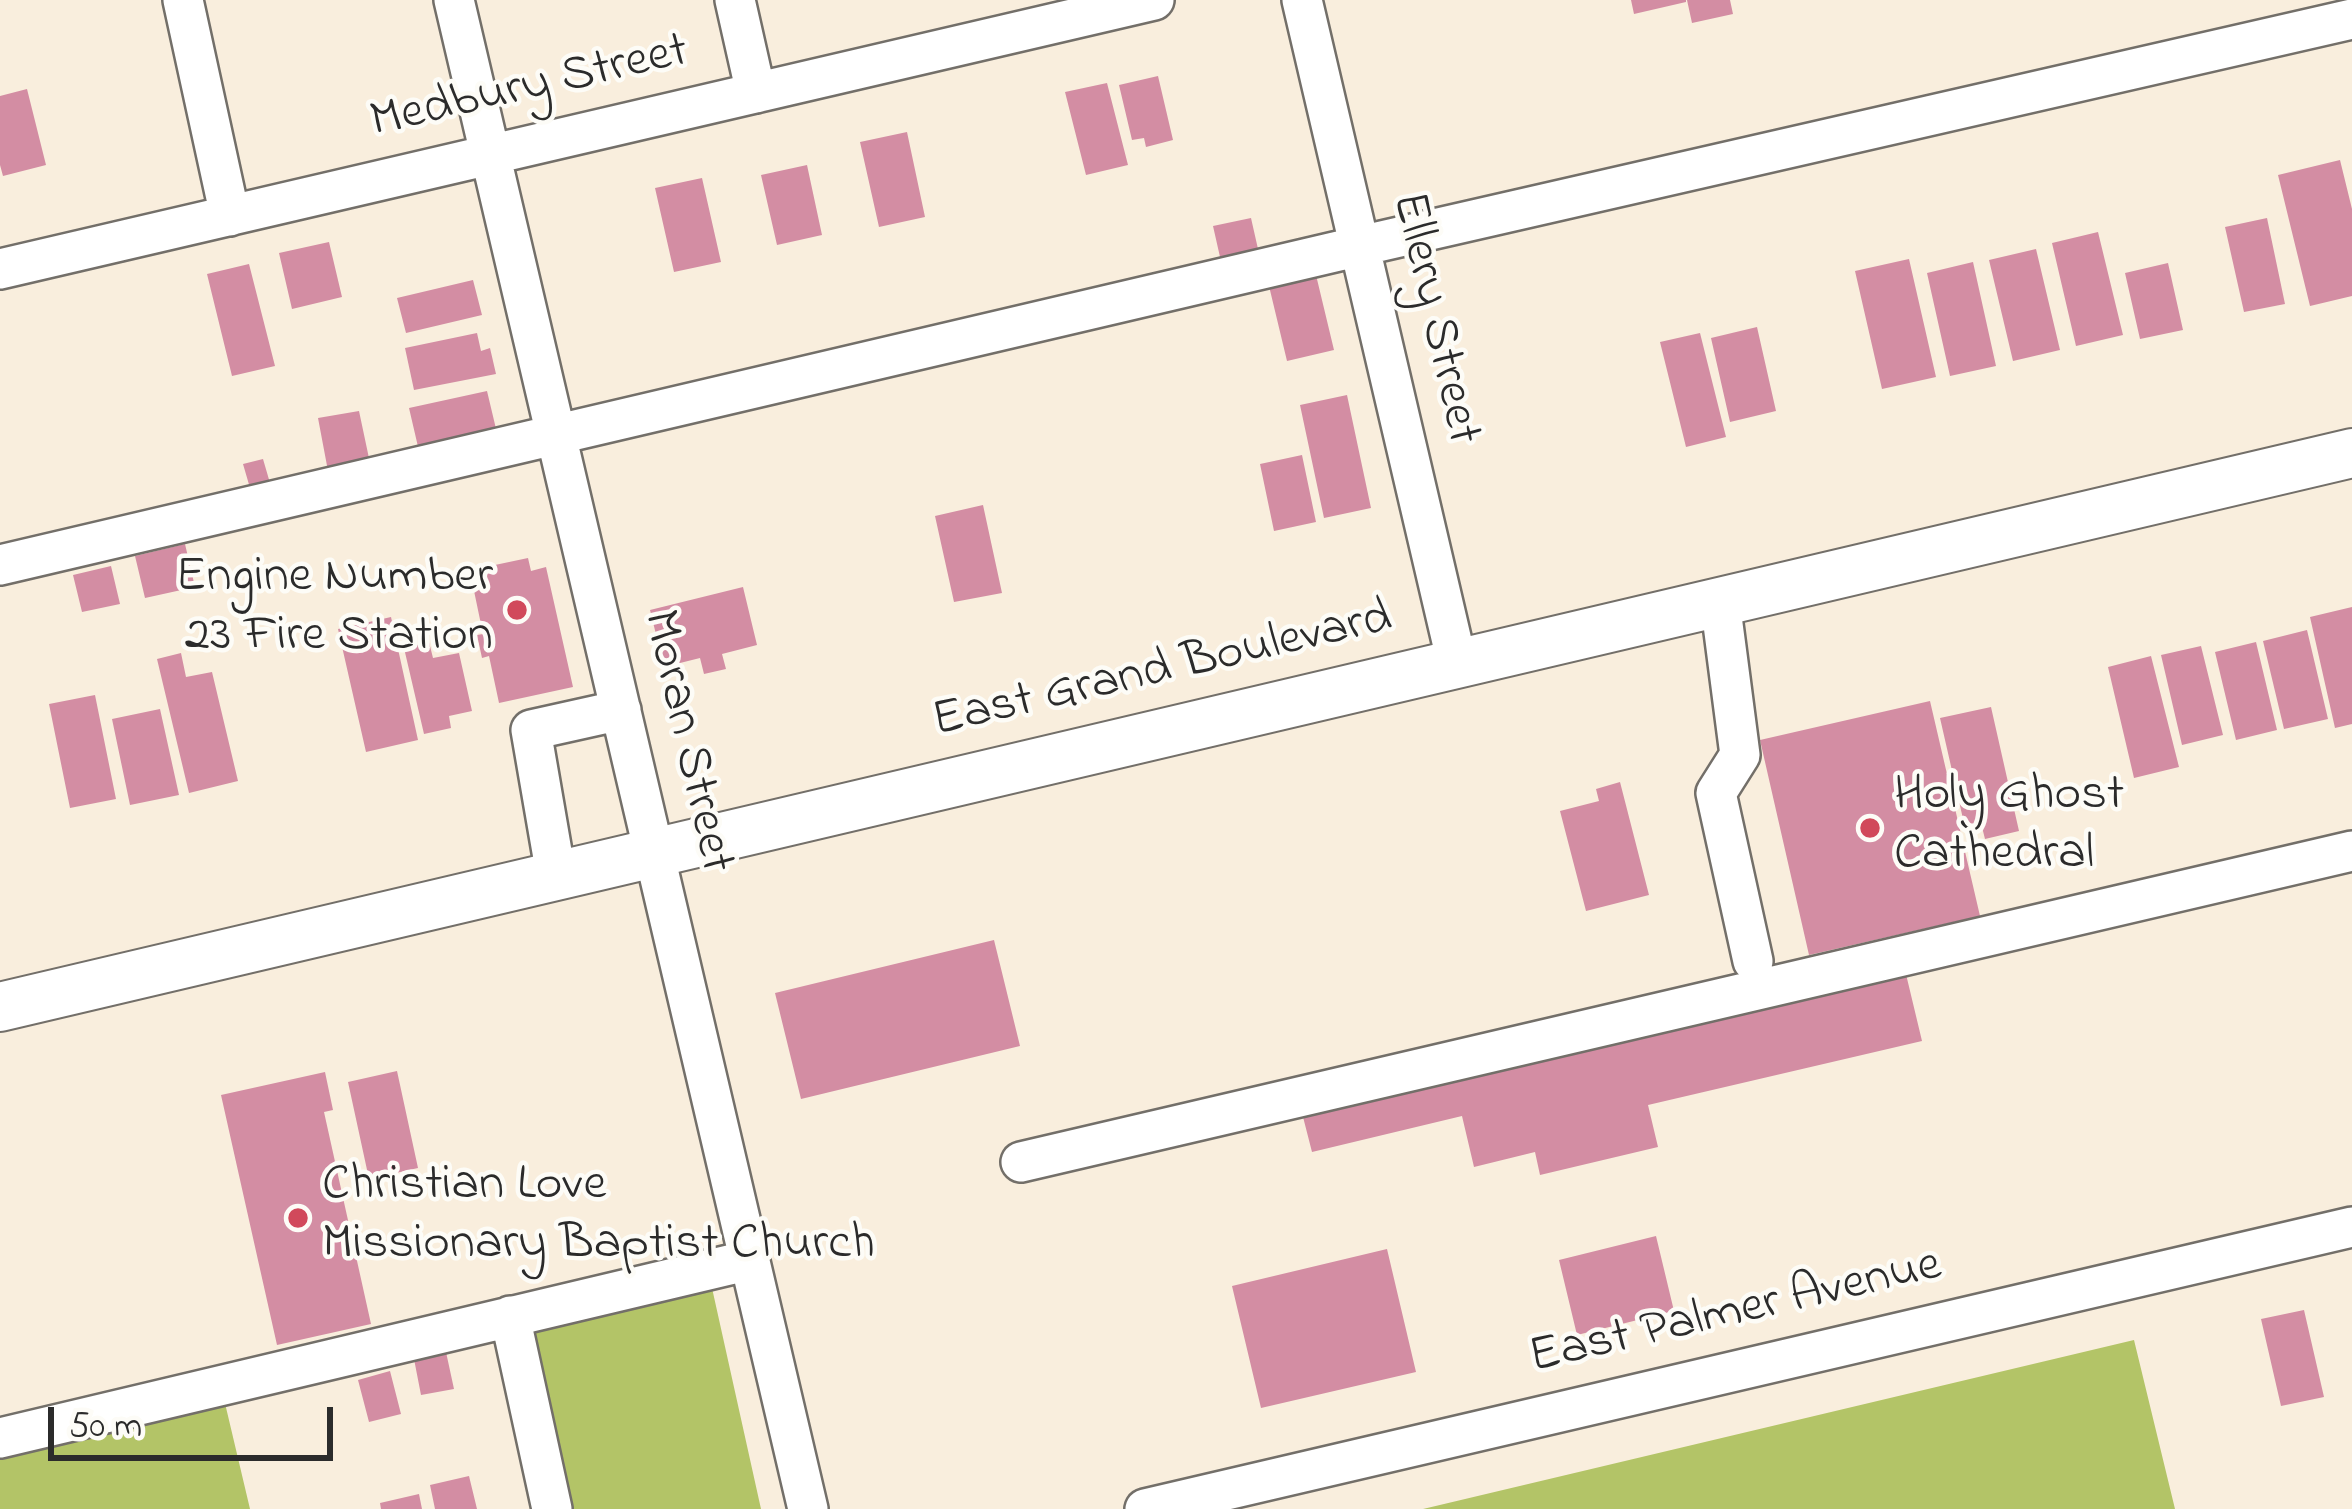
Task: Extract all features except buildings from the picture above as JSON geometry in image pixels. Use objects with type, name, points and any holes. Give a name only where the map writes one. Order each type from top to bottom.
[{"type":"main road","name":"East Grand Boulevard","points":[[0,1007],[2352,453]]},
{"type":"street","points":[[184,0],[230,216]]},
{"type":"street","name":"Moran Street","points":[[454,0],[808,1509]]},
{"type":"street","points":[[735,0],[756,93]]},
{"type":"street","name":"Medbury Street","points":[[0,269],[1154,0]]},
{"type":"street","name":"Ellery Street","points":[[1302,0],[1457,663]]},
{"type":"street","points":[[0,565],[1360,245],[2352,19]]},
{"type":"street","points":[[1720,601],[1740,755],[1716,793],[1753,961]]},
{"type":"street","points":[[556,874],[530,730],[621,710]]},
{"type":"street","points":[[1022,1162],[2352,851]]},
{"type":"street","name":"East Palmer Avenue","points":[[1144,1509],[2352,1227]]},
{"type":"street","points":[[0,1438],[750,1260]]},
{"type":"street","points":[[510,1316],[552,1509]]},
{"type":"green space","points":[[712,1288],[761,1509],[564,1509],[524,1326]]},
{"type":"green space","points":[[2134,1340],[2175,1509],[1423,1509]]},
{"type":"green space","points":[[224,1399],[250,1509],[0,1509],[0,1451]]},
{"type":"place","name":"Engine Number 23 Fire Station","points":[[517,610]]},
{"type":"place","name":"Holy Ghost Cathedral","points":[[1870,828]]},
{"type":"place","name":"Christian Love Missionary Baptist Church","points":[[298,1218]]}]
